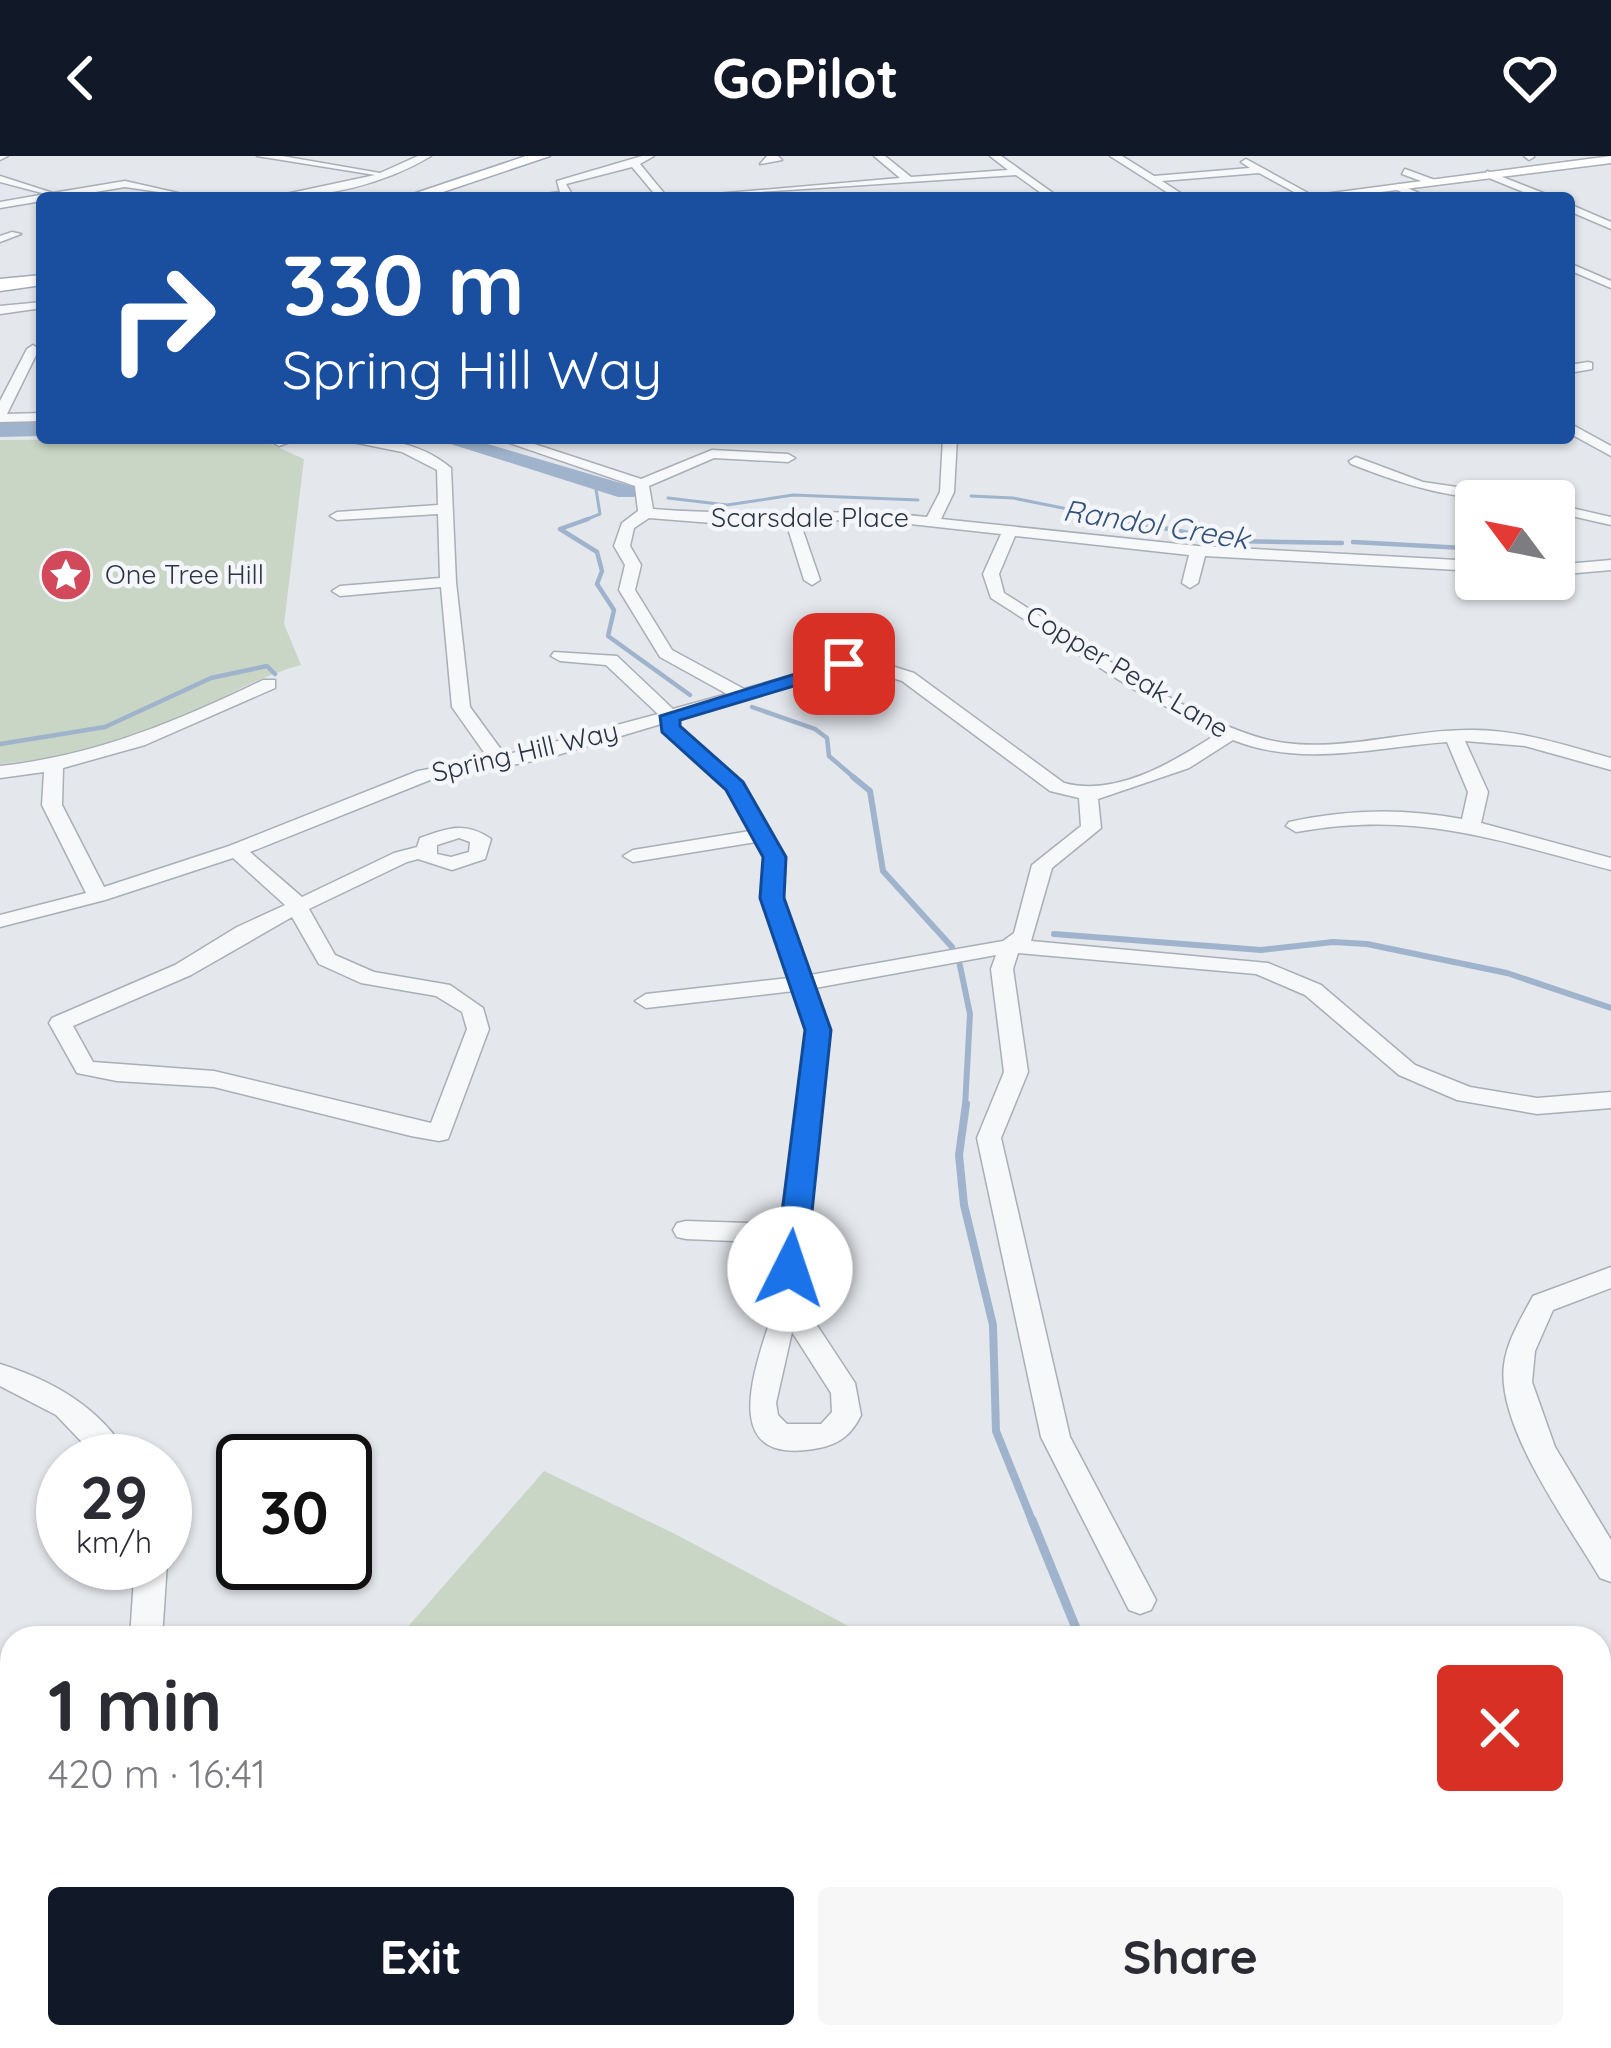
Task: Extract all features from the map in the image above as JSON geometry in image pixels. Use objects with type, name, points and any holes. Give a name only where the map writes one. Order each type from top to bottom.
[{"type":"main road","points":[[428,192],[542,156]]},
{"type":"main road","points":[[450,192],[559,156]]},
{"type":"main road","points":[[0,272],[36,269]]},
{"type":"main road","points":[[0,285],[36,281]]},
{"type":"street","points":[[262,156],[385,173]]},
{"type":"street","points":[[313,192],[340,188],[426,156]]},
{"type":"street","points":[[565,192],[560,184],[606,167],[635,165],[649,156]]},
{"type":"street","points":[[879,156],[909,180]]},
{"type":"street","points":[[995,156],[1046,192]]},
{"type":"street","points":[[1115,156],[1174,192]]},
{"type":"street","points":[[1236,156],[1302,192]]},
{"type":"street","points":[[1336,192],[1401,179],[1432,182],[1602,158]]},
{"type":"street","points":[[635,165],[658,192]]},
{"type":"street","points":[[1465,165],[1532,192]]},
{"type":"street","points":[[1152,178],[1261,170]]},
{"type":"street","points":[[752,192],[1017,172]]},
{"type":"street","points":[[0,179],[46,192]]},
{"type":"street","points":[[1401,179],[1415,192]]},
{"type":"street","points":[[75,192],[124,184],[162,192]]},
{"type":"street","points":[[0,205],[36,199]]},
{"type":"street","points":[[1575,210],[1611,226]]},
{"type":"street","points":[[0,238],[16,234]]},
{"type":"street","points":[[1575,269],[1611,285]]},
{"type":"street","points":[[0,310],[36,306]]},
{"type":"street","points":[[33,349],[0,416],[36,417]]},
{"type":"street","points":[[1575,368],[1588,367]]},
{"type":"street","points":[[1575,431],[1611,452]]},
{"type":"street","points":[[393,444],[423,452],[444,468],[448,582],[461,707],[500,762]]},
{"type":"street","points":[[521,444],[643,484],[712,454],[788,458]]},
{"type":"street","points":[[537,449],[549,444]]},
{"type":"street","points":[[933,520],[946,493],[950,444]]},
{"type":"street","points":[[1356,461],[1420,486],[1455,491]]},
{"type":"street","points":[[643,484],[646,512],[627,526],[622,546],[633,566],[627,590],[666,653],[742,694]]},
{"type":"street","points":[[337,516],[448,509]]},
{"type":"street","name":"Scarsdale Place","points":[[646,512],[725,520],[865,515],[1198,551],[1455,565]]},
{"type":"street","points":[[1575,512],[1611,520]]},
{"type":"street","points":[[792,519],[812,580]]},
{"type":"street","name":"Copper Peak Lane","points":[[1010,530],[992,574],[997,595],[1228,734],[1283,749],[1363,748],[1454,736],[1498,736],[1611,764]]},
{"type":"street","points":[[1190,584],[1198,551]]},
{"type":"street","points":[[1356,560],[1362,582]]},
{"type":"street","points":[[1575,568],[1611,565]]},
{"type":"street","points":[[340,591],[448,582]]},
{"type":"street","points":[[560,656],[611,661],[670,716],[670,728],[735,787],[775,857],[772,898],[806,983],[818,1030],[792,1234],[789,1305],[774,1342],[762,1403],[764,1419],[779,1435],[804,1439],[830,1434],[848,1415],[844,1391],[789,1305]]},
{"type":"street","name":"Spring Hill Way","points":[[0,921],[98,896],[236,850],[425,775],[500,762],[844,664],[908,677],[1057,787],[1088,795]]},
{"type":"street","points":[[0,772],[54,768],[154,740],[269,684]]},
{"type":"street","points":[[1140,1600],[1056,1437],[989,1138],[1016,1072],[1002,969],[1010,946],[1024,936],[1042,865],[1091,828],[1088,795],[1182,764],[1228,734]]},
{"type":"street","points":[[1454,736],[1478,792],[1471,824]]},
{"type":"street","points":[[54,768],[52,805],[98,896]]},
{"type":"street","points":[[1296,826],[1372,813],[1471,824],[1611,864]]},
{"type":"street","points":[[633,856],[761,836]]},
{"type":"street","points":[[236,850],[297,907],[326,958],[369,978],[442,990],[472,1008],[478,1029],[439,1133],[383,1124],[304,1098],[206,1078],[123,1077],[85,1068],[60,1023],[183,970],[297,907],[401,857],[424,852]]},
{"type":"street","points":[[646,1001],[806,983],[1010,946],[1260,968],[1312,990],[1407,1070],[1465,1094],[1537,1106],[1611,1100]]},
{"type":"street","points":[[686,1230],[792,1234]]},
{"type":"street","points":[[1611,1277],[1544,1303],[1525,1338],[1517,1382],[1545,1457],[1611,1568]]},
{"type":"street","points":[[0,1375],[34,1386],[100,1434]]},
{"type":"street","points":[[147,1626],[149,1590]]},
{"type":"green space","points":[[0,440],[270,444],[304,459],[284,624],[301,665],[137,738],[79,753],[0,764]]},
{"type":"green space","points":[[544,1471],[848,1626],[408,1626]]},
{"type":"waterway","name":"Randol Creek","points":[[0,430],[36,429]]},
{"type":"waterway","name":"Randol Creek","points":[[463,444],[626,492]]},
{"type":"waterway","points":[[583,521],[600,514],[595,483]]},
{"type":"waterway","name":"Randol Creek","points":[[668,498],[727,505],[793,495],[918,500]]},
{"type":"waterway","name":"Randol Creek","points":[[971,496],[1013,498],[1121,520]]},
{"type":"waterway","points":[[583,521],[588,519]]},
{"type":"waterway","name":"Randol Creek","points":[[1121,520],[1230,541],[1342,543]]},
{"type":"waterway","name":"Randol Creek","points":[[1121,520],[1132,522]]},
{"type":"waterway","points":[[583,521],[560,529],[597,552],[602,571],[597,584],[614,610],[608,636],[690,695]]},
{"type":"waterway","name":"Randol Creek","points":[[1353,542],[1455,548]]},
{"type":"waterway","points":[[0,744],[105,727],[211,678],[267,666],[275,674]]},
{"type":"waterway","points":[[752,707],[815,729],[827,738],[829,756],[857,780]]},
{"type":"waterway","points":[[853,777],[870,791],[883,871],[952,947]]},
{"type":"waterway","points":[[1054,934],[1261,950],[1333,942],[1367,944],[1507,973],[1611,1008]]},
{"type":"waterway","points":[[959,961],[970,1014],[965,1107]]},
{"type":"waterway","points":[[966,1104],[959,1155],[964,1205],[993,1325],[996,1431],[1033,1523]]},
{"type":"waterway","points":[[1032,1520],[1075,1626]]},
{"type":"place","name":"One Tree Hill","points":[[66,575]]},
{"type":"route","points":[[790,1269],[818,1030],[806,983],[772,898],[775,857],[735,787],[670,728],[670,716],[844,664]]}]
